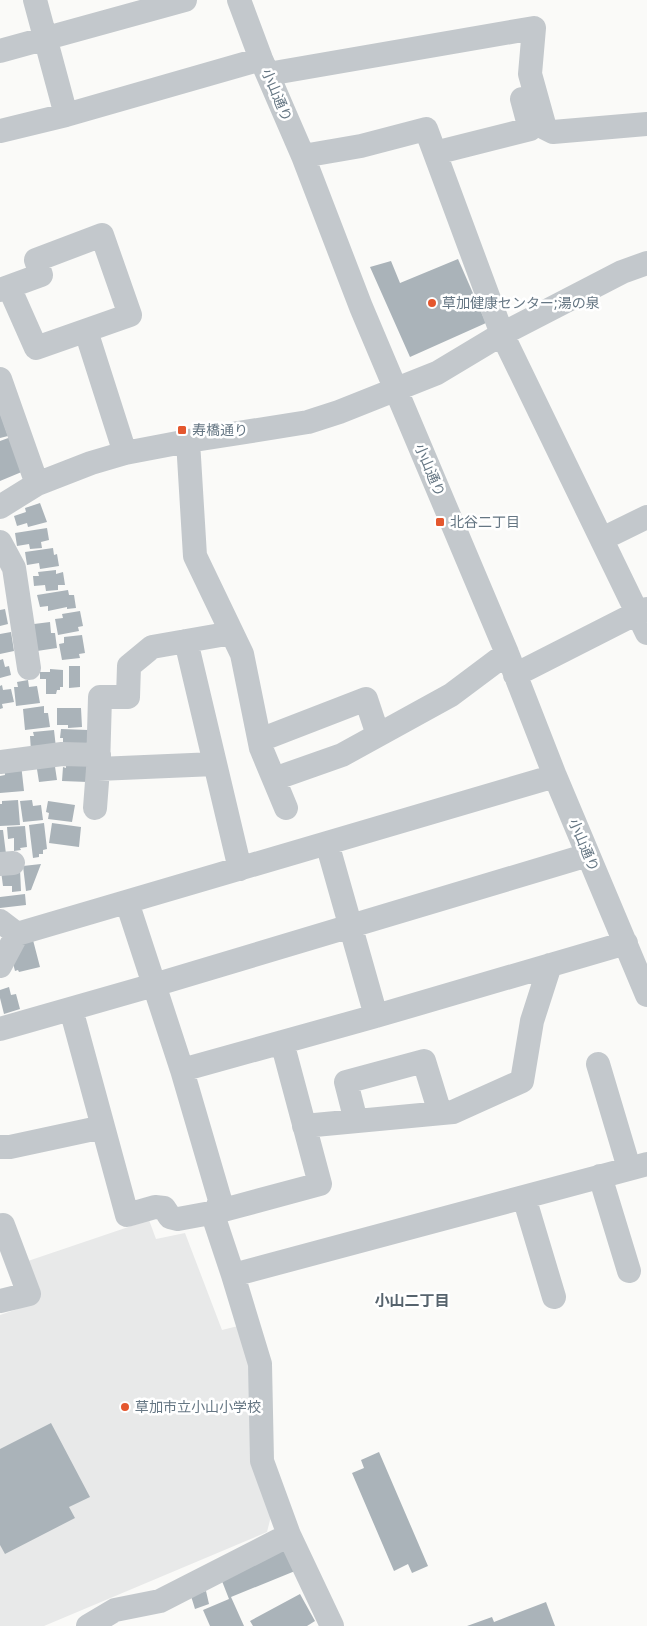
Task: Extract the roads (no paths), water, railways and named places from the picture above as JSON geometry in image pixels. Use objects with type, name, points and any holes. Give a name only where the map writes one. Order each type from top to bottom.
[{"type":"street","points":[[34,0],[66,115]]},
{"type":"street","points":[[0,50],[185,0]]},
{"type":"street","name":"小山通り","points":[[239,0],[395,390],[511,664],[555,776],[647,994]]},
{"type":"street","points":[[0,131],[265,67],[534,28],[530,74],[545,128],[553,132],[647,124]]},
{"type":"street","points":[[435,153],[530,129],[516,74],[520,30]]},
{"type":"street","points":[[274,779],[342,755],[511,664],[644,618],[602,539],[502,334],[426,129],[361,146],[303,156]]},
{"type":"street","points":[[102,235],[130,315],[36,348],[5,289],[41,275],[36,260],[102,235]]},
{"type":"street","points":[[0,507],[42,482],[91,463],[125,453],[308,422],[339,412],[437,373],[502,334],[622,272],[647,263]]},
{"type":"street","points":[[86,331],[125,453]]},
{"type":"street","points":[[0,379],[4,404],[42,482]]},
{"type":"street","points":[[188,441],[195,556],[242,654],[260,740],[286,808]]},
{"type":"street","points":[[602,539],[647,517]]},
{"type":"street","points":[[0,542],[14,568],[29,668]]},
{"type":"street","points":[[95,808],[100,697],[128,697],[129,666],[152,647],[232,633]]},
{"type":"street","points":[[186,641],[240,869]]},
{"type":"street","points":[[260,740],[366,699],[378,735]]},
{"type":"street","points":[[0,762],[62,754],[98,762],[215,764]]},
{"type":"street","points":[[0,966],[8,928],[127,902],[555,776]]},
{"type":"street","points":[[327,843],[376,1016]]},
{"type":"street","points":[[0,1029],[351,927],[588,855]]},
{"type":"street","points":[[127,902],[182,1070],[220,1200],[214,1218],[260,1364],[262,1461],[289,1535],[332,1626]]},
{"type":"street","points":[[182,1070],[626,943]]},
{"type":"street","points":[[304,1126],[453,1112],[522,1081],[532,1021],[550,965]]},
{"type":"street","points":[[72,1009],[127,1215],[155,1207],[164,1208],[170,1217],[178,1219],[216,1212],[320,1184],[282,1042]]},
{"type":"street","points":[[356,1121],[346,1082],[424,1061],[440,1113]]},
{"type":"street","points":[[233,1275],[638,1166],[598,1064]]},
{"type":"street","points":[[4,1141],[103,1127]]},
{"type":"street","points":[[600,1176],[629,1271]]},
{"type":"street","points":[[524,1197],[554,1297]]},
{"type":"street","points":[[0,1301],[29,1294],[1,1222]]},
{"type":"street","points":[[88,1626],[115,1610],[160,1600],[289,1535]]},
{"type":"place","name":"草加健康センター;湯の泉","points":[[432,303]]},
{"type":"place","name":"寿橋通り","points":[[182,430]]},
{"type":"place","name":"北谷二丁目","points":[[440,522]]},
{"type":"place","name":"草加市立小山小学校","points":[[125,1407]]},
{"type":"district","name":"小山二丁目","points":[[412,1301]]}]
